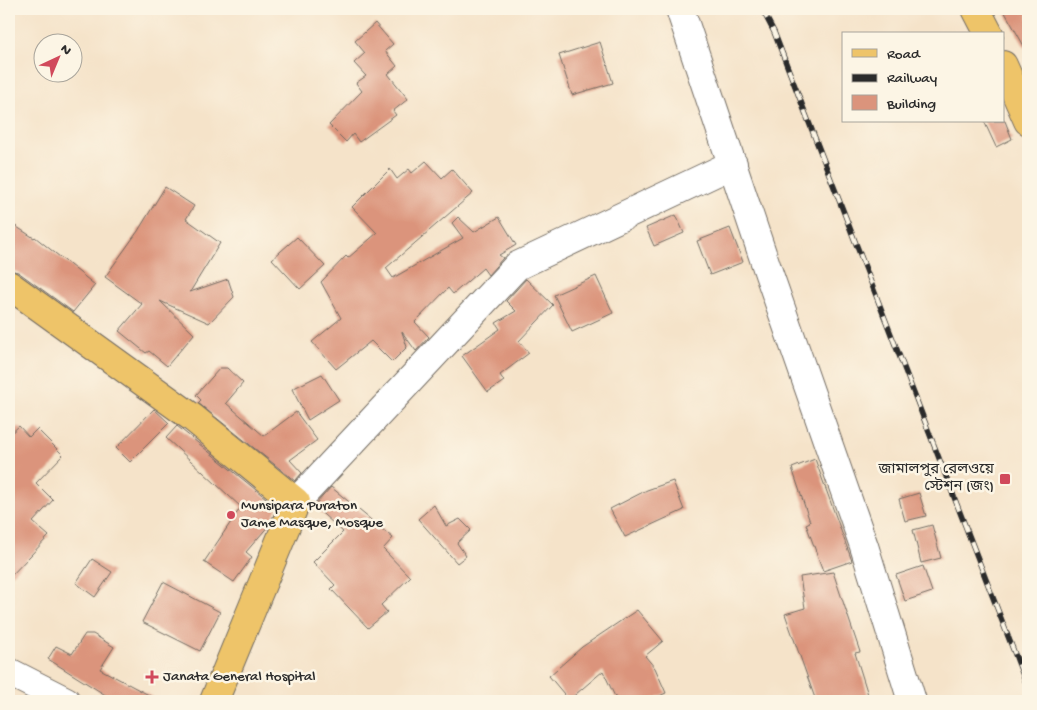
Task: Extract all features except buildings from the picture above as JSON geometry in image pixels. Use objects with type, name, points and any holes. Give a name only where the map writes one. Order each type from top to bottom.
[{"type":"main road","points":[[976,9],[988,32]]},
{"type":"main road","points":[[1004,67],[1028,121]]},
{"type":"main road","points":[[9,285],[193,418],[296,502],[214,701]]},
{"type":"street","points":[[680,9],[769,274],[864,546],[912,701]]},
{"type":"street","points":[[296,502],[516,266],[733,164]]},
{"type":"street","points":[[9,672],[66,701]]},
{"type":"railway","points":[[762,9],[774,32],[1028,688]]},
{"type":"place","name":"জামালপুর রেলওয়ে স্টেশন (জং)","points":[[1005,479]]},
{"type":"place","name":"Munsipara Puraton Jame Masque, Mosque","points":[[231,515]]},
{"type":"place","name":"Janata General Hospital","points":[[152,677]]}]
